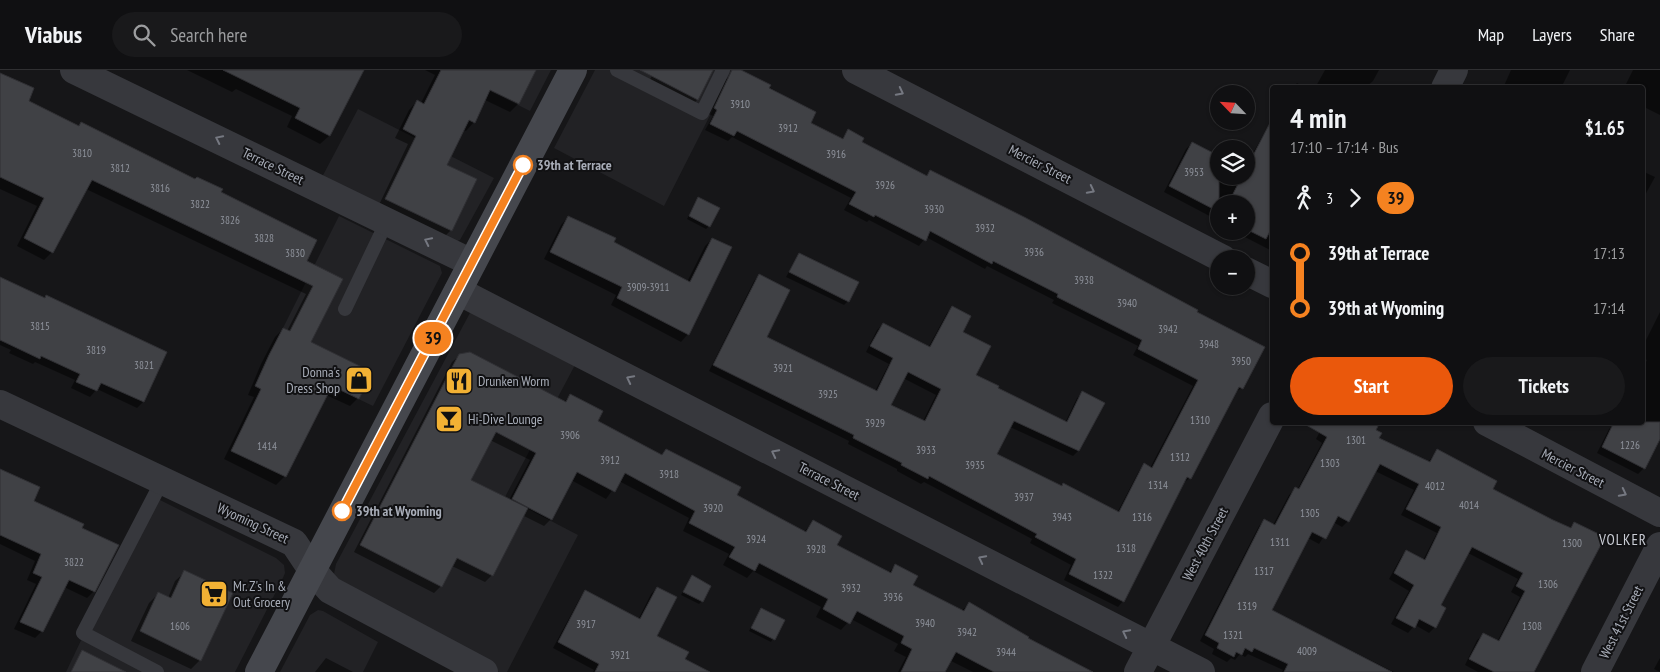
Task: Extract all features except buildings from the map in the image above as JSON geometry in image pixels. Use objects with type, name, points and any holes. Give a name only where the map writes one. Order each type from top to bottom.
[{"type":"main road","points":[[258,672],[572,70]]},
{"type":"street","name":"Terrace Street","points":[[74,70],[472,263]]},
{"type":"street","name":"Mercier Street","points":[[856,70],[1210,252]]},
{"type":"street","points":[[1446,85],[1454,70]]},
{"type":"street","points":[[1255,276],[1270,283]]},
{"type":"street","name":"Terrace Street","points":[[458,291],[1201,672]]},
{"type":"street","name":"Wyoming Street","points":[[0,404],[294,542],[312,570],[330,590],[484,672]]},
{"type":"street","name":"West 40th Street","points":[[1138,672],[1270,420]]},
{"type":"street","name":"Mercier Street","points":[[1493,425],[1660,513]]},
{"type":"street","name":"West 41st Street","points":[[1595,672],[1659,551]]},
{"type":"lane","points":[[622,71],[702,113],[723,70]]},
{"type":"lane","points":[[345,309],[387,221]]},
{"type":"lane","points":[[157,672],[83,633],[162,480]]},
{"type":"shaded area","points":[[448,70],[551,70],[530,111]]},
{"type":"shaded area","points":[[595,70],[733,70],[664,206],[554,148]]},
{"type":"shaded area","points":[[358,109],[494,178],[460,240],[455,242],[321,179]]},
{"type":"shaded area","points":[[339,216],[440,266],[442,273],[373,406],[269,356]]},
{"type":"shaded area","points":[[471,311],[575,365],[505,497],[578,535],[507,672],[499,672],[346,589],[334,574],[336,564]]},
{"type":"shaded area","points":[[150,495],[276,558],[284,565],[285,573],[282,580],[235,672],[66,672]]},
{"type":"shaded area","points":[[318,610],[378,642],[363,672],[280,672],[310,615]]},
{"type":"bus line","name":"39","points":[[342,511],[523,165]]},
{"type":"place","name":"39th at Terrace","points":[[523,165]]},
{"type":"place","name":"Donna's Dress Shop","points":[[359,380]]},
{"type":"place","name":"Drunken Worm","points":[[459,381]]},
{"type":"place","name":"Hi-Dive Lounge","points":[[449,419]]},
{"type":"place","name":"39th at Wyoming","points":[[342,511]]},
{"type":"place","name":"Mr. Z's In & Out Grocery","points":[[214,594]]},
{"type":"district","name":"VOLKER","points":[[1623,540]]}]
